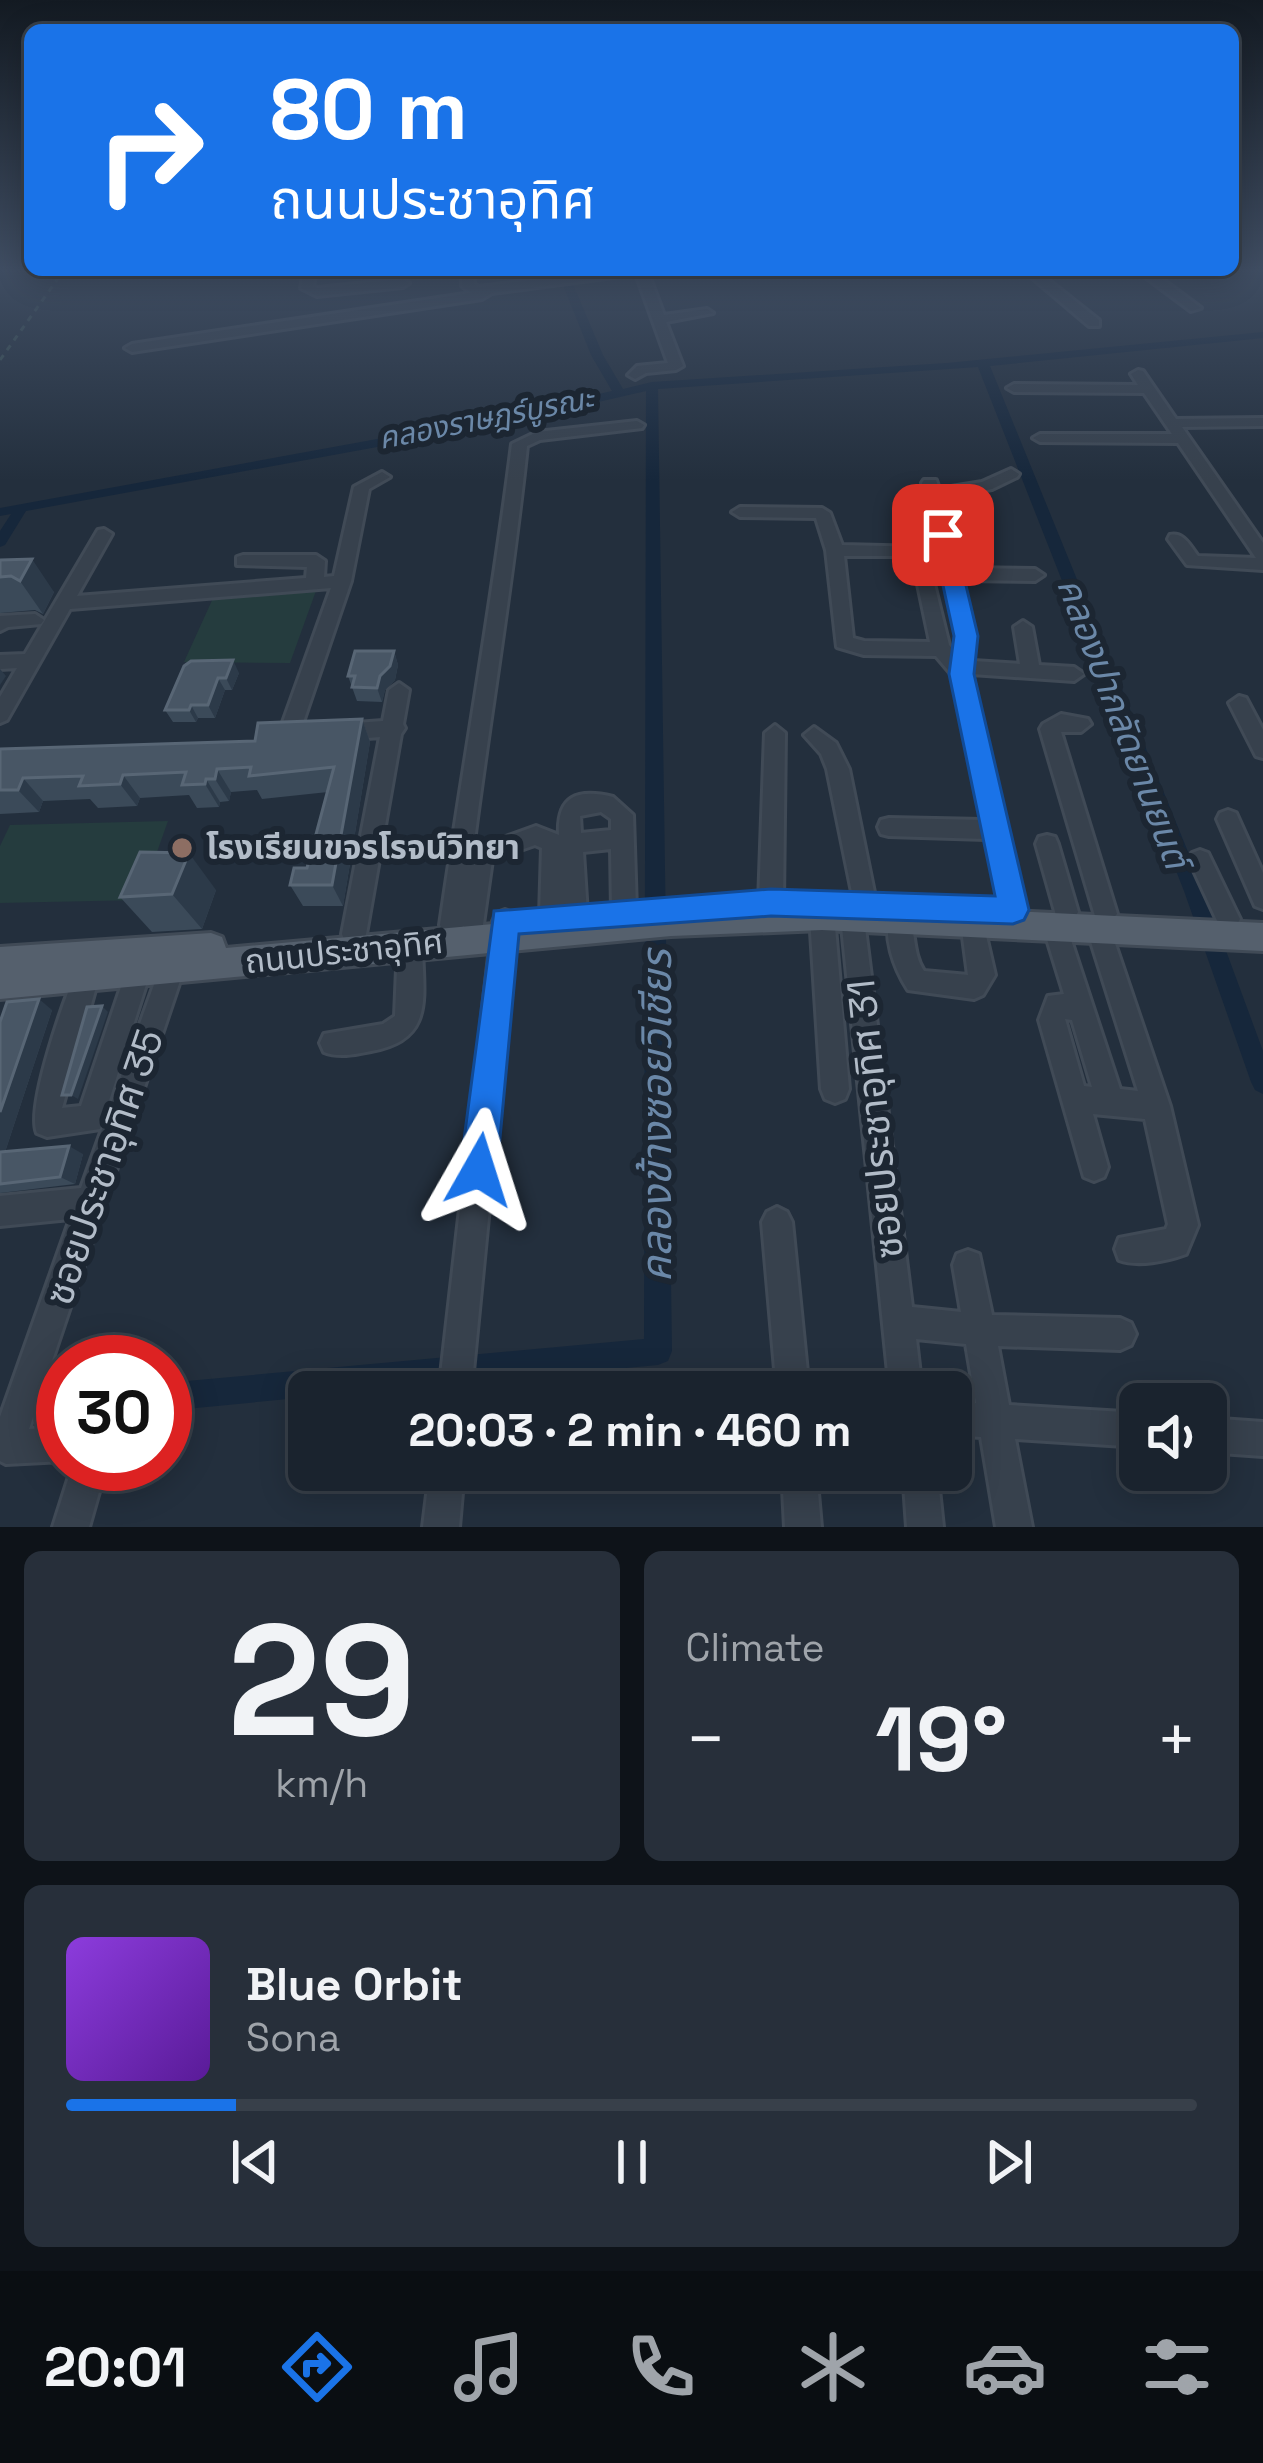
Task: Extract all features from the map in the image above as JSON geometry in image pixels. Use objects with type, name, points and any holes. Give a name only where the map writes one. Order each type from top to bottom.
[{"type":"main road","name":"ถนนประชาอุทิศ","points":[[0,984],[138,972],[176,960],[354,934],[652,915],[771,902],[898,918],[974,922],[1014,917]]},
{"type":"main road","name":"ถนนประชาอุทิศ","points":[[0,962],[176,960],[410,946],[483,926],[563,915],[846,912],[1205,925],[1263,920]]},
{"type":"main road","name":"ถนนประชาอุทิศ","points":[[1205,925],[1263,937]]},
{"type":"street","points":[[133,348],[194,338]]},
{"type":"street","points":[[635,375],[642,369],[676,366],[667,338]]},
{"type":"street","points":[[1014,388],[1143,381],[1263,560]]},
{"type":"street","points":[[1199,408],[1209,423]]},
{"type":"street","points":[[1172,423],[1263,422]]},
{"type":"street","points":[[457,1371],[483,926],[480,717],[504,583],[520,444],[537,436],[637,425]]},
{"type":"street","points":[[1040,438],[1182,439]]},
{"type":"street","points":[[1011,474],[996,483],[932,489],[966,636],[963,671],[1014,917]]},
{"type":"street","points":[[382,477],[362,488],[342,581],[292,725],[295,736],[395,728]]},
{"type":"street","points":[[740,512],[822,513],[835,550],[844,642],[864,648],[942,649]]},
{"type":"street","points":[[0,715],[104,534]]},
{"type":"street","points":[[1176,539],[1193,562],[1263,560]]},
{"type":"street","points":[[835,550],[919,551],[942,649],[963,671],[1074,674]]},
{"type":"street","points":[[244,561],[316,561],[315,584]]},
{"type":"street","points":[[953,574],[1035,575]]},
{"type":"street","points":[[66,603],[342,581]]},
{"type":"street","points":[[0,625],[35,620]]},
{"type":"street","points":[[1023,627],[1030,671]]},
{"type":"street","points":[[0,662],[32,661]]},
{"type":"street","points":[[354,934],[399,690]]},
{"type":"street","points":[[1239,703],[1263,750]]},
{"type":"street","points":[[1081,724],[1061,722],[1050,729],[1156,1106],[1183,1225],[1175,1243],[1130,1249]]},
{"type":"street","points":[[771,902],[775,733]]},
{"type":"street","points":[[814,735],[829,748],[838,769],[846,912],[835,1089]]},
{"type":"street","points":[[563,915],[572,843],[569,812],[579,805],[605,803],[622,815],[622,839],[652,915]]},
{"type":"street","points":[[1228,819],[1263,899]]},
{"type":"street","points":[[889,827],[995,830]]},
{"type":"street","points":[[483,926],[478,865],[483,853],[536,835],[554,843],[563,915]]},
{"type":"street","points":[[572,843],[622,839]]},
{"type":"street","points":[[1047,844],[1080,1009],[1110,1101]]},
{"type":"street","points":[[1200,860],[1205,925]]},
{"type":"street","name":"ซอยประชาอุทิศ 31","points":[[846,912],[904,1371]]},
{"type":"street","points":[[898,918],[906,964],[917,982],[974,987],[983,979],[974,922]]},
{"type":"street","points":[[333,1043],[392,1037],[403,1030],[409,1019],[410,946]]},
{"type":"street","name":"ซอยประชาอุทิศ 35","points":[[45,1335],[176,960]]},
{"type":"street","points":[[87,976],[50,1096],[47,1123],[90,1119],[138,972]]},
{"type":"street","points":[[1080,1009],[1058,1005],[1051,1011],[1094,1167]]},
{"type":"street","points":[[1073,1099],[1156,1106]]},
{"type":"street","points":[[0,1211],[92,1202]]},
{"type":"street","points":[[777,1222],[791,1371]]},
{"type":"street","points":[[968,1265],[1014,1527]]},
{"type":"street","points":[[898,1321],[980,1330],[1120,1334]]},
{"type":"street","name":"ซอยประชาอุทิศ 35","points":[[36,1362],[6,1447],[36,1445]]},
{"type":"street","points":[[972,1419],[1119,1429]]},
{"type":"street","points":[[1227,1436],[1263,1439]]},
{"type":"street","points":[[71,1527],[82,1491]]},
{"type":"street","points":[[441,1527],[445,1491]]},
{"type":"street","points":[[801,1491],[802,1527]]},
{"type":"street","points":[[922,1491],[925,1527]]},
{"type":"green space","points":[[317,588],[290,663],[184,662],[214,596]]},
{"type":"green space","points":[[168,821],[140,900],[0,903],[0,846],[10,825]]},
{"type":"building","points":[[32,559],[20,581],[0,577],[0,560]]},
{"type":"building","points":[[355,651],[394,651],[377,688],[352,687],[355,676],[348,676]]},
{"type":"building","points":[[233,660],[226,678],[218,678],[208,705],[165,710],[184,666],[191,661]]},
{"type":"building","points":[[362,719],[332,885],[290,885],[294,868],[307,868],[334,767],[249,776],[251,767],[217,769],[215,779],[206,779],[205,784],[182,785],[186,772],[123,775],[120,784],[79,786],[83,776],[23,778],[18,790],[0,790],[0,749],[255,741],[258,723]]},
{"type":"building","points":[[140,852],[189,853],[172,894],[120,897]]},
{"type":"building","points":[[39,999],[0,1112],[0,1022],[7,1002]]},
{"type":"building","points":[[102,1006],[71,1095],[62,1095],[87,1007]]},
{"type":"building","points":[[69,1146],[60,1177],[0,1184],[0,1152]]},
{"type":"waterway","points":[[590,338],[619,393]]},
{"type":"waterway","name":"คลองราษฎร์บูรณะ","points":[[652,386],[947,367],[1231,338]]},
{"type":"waterway","name":"คลองปากลัดยานยนต์","points":[[983,364],[1194,891],[1263,1082]]},
{"type":"waterway","name":"คลองราษฎร์บูรณะ","points":[[0,512],[503,420],[652,386]]},
{"type":"waterway","name":"คลองข้างซอยวิเชียร","points":[[192,1394],[658,1351],[652,386]]},
{"type":"waterway","points":[[0,542],[21,509]]},
{"type":"place","name":"โรงเรียนขจรโรจน์วิทยา","points":[[182,848]]},
{"type":"route","points":[[479,1170],[505,921],[771,902],[1013,910],[962,674],[966,636],[943,535]]}]
